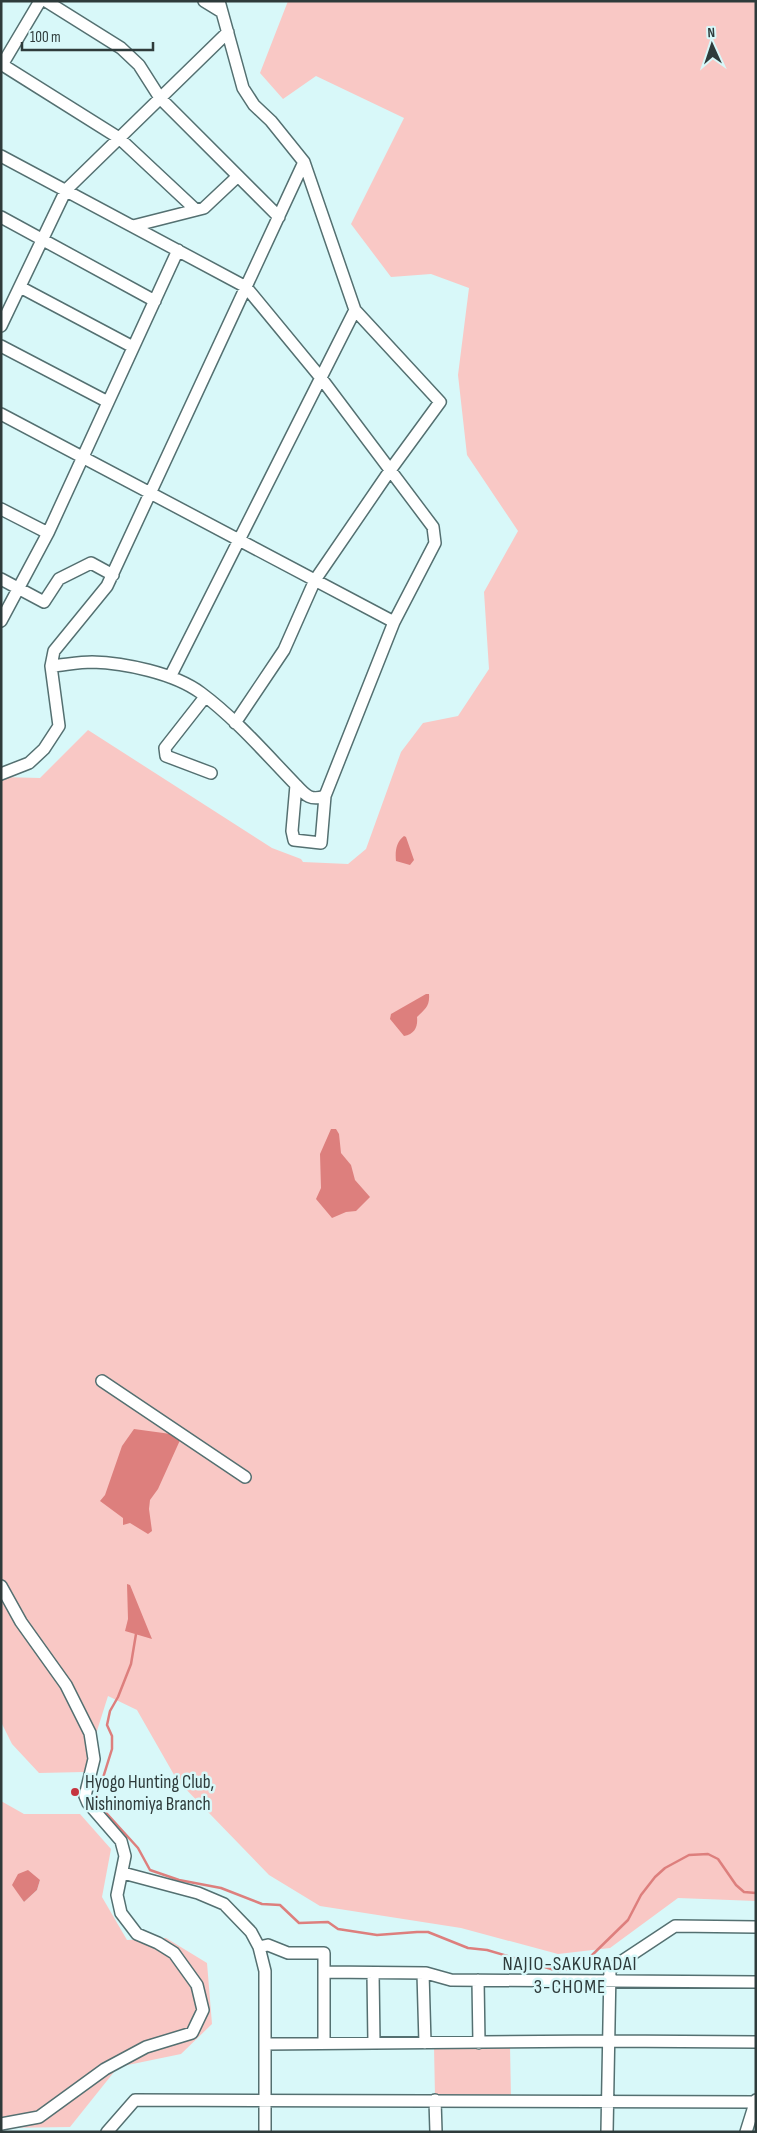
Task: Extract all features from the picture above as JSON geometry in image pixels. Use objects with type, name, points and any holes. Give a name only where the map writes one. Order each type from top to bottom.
[{"type":"street","points":[[40,1],[2,65],[120,138],[196,210]]},
{"type":"street","points":[[46,1],[121,48],[140,65],[160,98],[279,216]]},
{"type":"street","points":[[204,1],[220,7],[244,88],[254,105],[271,120],[304,162],[355,310],[440,402],[391,469],[315,580],[284,650],[235,723]]},
{"type":"street","points":[[1,326],[66,190],[228,32]]},
{"type":"street","points":[[1,156],[246,287],[321,378],[433,527],[436,542],[394,622],[325,796],[321,843],[294,840],[292,832],[296,785]]},
{"type":"street","points":[[1,774],[29,763],[44,749],[60,726],[50,666],[54,651],[107,586],[304,162]]},
{"type":"street","points":[[133,226],[204,208],[238,176]]},
{"type":"street","points":[[1,217],[155,301]]},
{"type":"street","points":[[1,622],[48,533],[178,250]]},
{"type":"street","points":[[20,287],[133,347]]},
{"type":"street","points":[[170,677],[355,310]]},
{"type":"street","points":[[1,346],[108,402]]},
{"type":"street","points":[[1,414],[394,622]]},
{"type":"street","points":[[1,509],[48,533]]},
{"type":"street","points":[[1,579],[44,602],[59,579],[91,564],[112,575]]},
{"type":"street","points":[[50,666],[91,662],[120,665],[170,677],[205,697],[235,723],[305,796],[312,799],[325,796]]},
{"type":"street","points":[[205,697],[165,748],[166,756],[211,773]]},
{"type":"street","points":[[102,1381],[245,1477]]},
{"type":"street","points":[[1,1586],[21,1622],[66,1685],[90,1733],[94,1759],[85,1796],[121,1841],[125,1856],[117,1895],[121,1913],[137,1934],[158,1942],[174,1953],[197,1985],[203,2010],[192,2033],[146,2047],[105,2069],[40,2117],[1,2124]]},
{"type":"street","points":[[123,1873],[198,1893],[224,1904],[251,1932],[259,1947],[264,1971],[265,2132]]},
{"type":"street","points":[[608,2132],[608,1980],[610,1969],[676,1926],[756,1927]]},
{"type":"street","points":[[259,1947],[268,1945],[288,1954],[324,1954],[324,2044]]},
{"type":"street","points":[[324,1972],[423,1973],[451,1980],[756,1982]]},
{"type":"street","points":[[372,1973],[374,2044]]},
{"type":"street","points":[[423,1973],[425,2044]]},
{"type":"street","points":[[478,1980],[479,2043]]},
{"type":"street","points":[[265,2044],[608,2041],[756,2042]]},
{"type":"street","points":[[108,2132],[135,2100],[265,2099],[756,2101],[746,2132]]},
{"type":"street","points":[[436,2100],[436,2132]]},
{"type":"shaded area","points":[[288,1],[756,1],[756,1901],[678,1898],[610,1948],[558,1954],[461,1928],[320,1906],[269,1875],[177,1780],[137,1710],[108,1696],[84,1772],[39,1773],[12,1744],[1,1722],[1,777],[40,778],[88,730],[272,848],[301,859],[303,862],[348,864],[366,849],[401,752],[423,723],[458,716],[489,669],[484,592],[518,531],[467,455],[458,375],[469,288],[431,274],[391,277],[351,224],[404,118],[316,76],[283,99],[260,73]]},
{"type":"shaded area","points":[[404,836],[414,860],[410,865],[396,861],[397,847],[399,841]]},
{"type":"shaded area","points":[[429,994],[429,1002],[417,1017],[415,1029],[404,1036],[390,1019],[391,1014]]},
{"type":"shaded area","points":[[331,1129],[336,1129],[339,1134],[341,1153],[351,1165],[355,1180],[370,1197],[356,1211],[346,1212],[332,1218],[316,1199],[321,1188],[320,1154]]},
{"type":"shaded area","points":[[134,1429],[178,1435],[181,1438],[158,1489],[150,1500],[149,1509],[152,1531],[148,1534],[130,1523],[123,1525],[123,1518],[100,1501],[105,1495],[122,1446]]},
{"type":"shaded area","points":[[127,1584],[130,1585],[152,1639],[125,1631],[128,1619]]},
{"type":"shaded area","points":[[1,1801],[24,1814],[80,1814],[111,1849],[102,1897],[127,1940],[166,1938],[207,1963],[212,2024],[181,2054],[118,2067],[70,2127],[1,2128]],"holes":[[[40,1880],[37,1890],[24,1902],[13,1885],[16,1881]]]},
{"type":"shaded area","points":[[28,1870],[40,1880],[37,1890],[24,1902],[12,1885],[18,1874]]},
{"type":"shaded area","points":[[510,2046],[511,2098],[435,2096],[434,2047]]},
{"type":"waterway","points":[[136,1634],[131,1664],[118,1697],[110,1711],[107,1725],[112,1736],[112,1749],[97,1797],[99,1805],[138,1848],[150,1870],[179,1880],[221,1888],[262,1904],[280,1905],[299,1923],[328,1922],[338,1929],[377,1935],[428,1932],[468,1948],[487,1950],[558,1971],[575,1967],[586,1961],[628,1920],[641,1895],[655,1877],[665,1868],[689,1855],[708,1854],[718,1859],[736,1885],[744,1892],[756,1893]]},
{"type":"place","name":"Hyogo Hunting Club, Nishinomiya Branch","points":[[75,1792]]},
{"type":"district","name":"NAJIO-SAKURADAI 3-CHOME","points":[[570,1974]]}]
